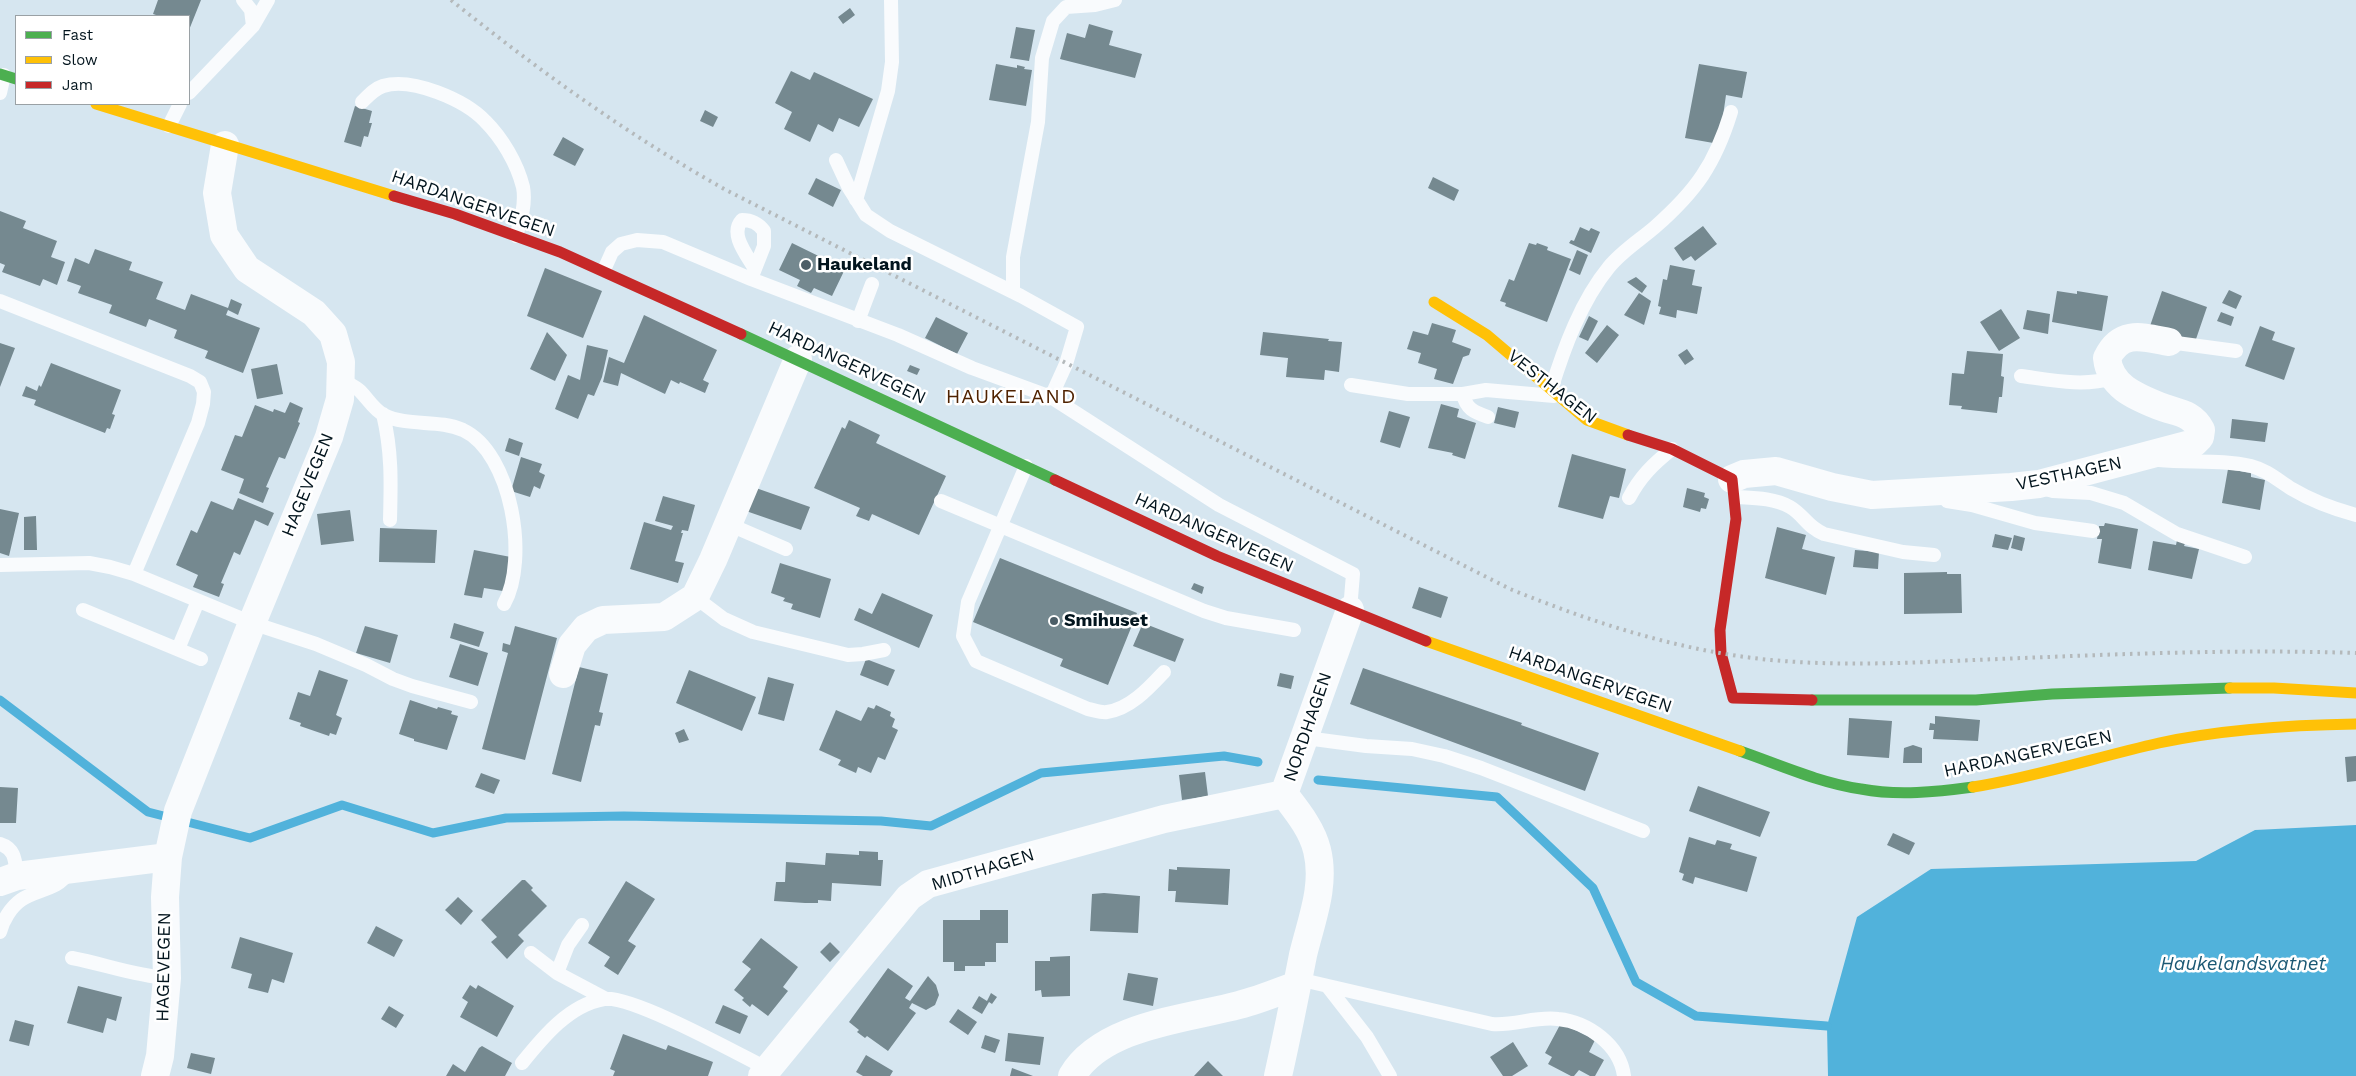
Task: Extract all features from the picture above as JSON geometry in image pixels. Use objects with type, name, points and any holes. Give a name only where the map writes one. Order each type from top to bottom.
[{"type":"main road","name":"HARDANGERVEGEN","points":[[99,105],[455,214],[604,270],[1217,556],[1432,643],[1828,782],[1877,791],[1934,791],[1988,783],[2141,747],[2234,730],[2273,726],[2356,724]]},
{"type":"main road","name":"VESTHAGEN","points":[[1434,302],[1487,335],[1587,420],[1672,449],[1734,488]]},
{"type":"main road","points":[[1734,488],[1736,519],[1720,630],[1721,653],[1733,698],[1850,701],[1976,700],[2052,694],[2188,688],[2274,688],[2356,693]]},
{"type":"street","name":"HAGEVEGEN","points":[[155,1076],[160,1056],[167,978],[165,897],[173,834],[252,623],[329,437],[340,399],[341,362],[333,334],[314,313],[247,269],[224,235],[217,193],[225,145]]},
{"type":"street","points":[[2113,378],[2109,370],[2107,358],[2119,341],[2130,337],[2146,337],[2170,342]]},
{"type":"street","points":[[563,674],[572,645],[586,628],[603,620],[664,617],[695,597],[798,359]]},
{"type":"street","name":"VESTHAGEN","points":[[1734,488],[1744,474],[1776,471],[1857,493],[1900,495],[2039,484],[2194,443],[2200,437],[2202,430],[2196,420],[2159,406],[2129,390],[2113,378]]},
{"type":"street","name":"NORDHAGEN","points":[[1278,1076],[1319,894],[1320,870],[1317,849],[1308,828],[1284,794],[1306,738],[1320,690],[1350,610]]},
{"type":"street","name":"MIDTHAGEN","points":[[771,1071],[909,897],[928,884],[1164,819],[1284,794]]},
{"type":"street","points":[[8,879],[69,870],[173,834]]},
{"type":"street","points":[[1072,1076],[1076,1068],[1099,1049],[1128,1033],[1158,1023],[1242,1004],[1298,982]]},
{"type":"lane","points":[[243,0],[251,10],[253,26]]},
{"type":"lane","points":[[190,92],[253,26],[268,0]]},
{"type":"lane","points":[[856,200],[888,91],[892,62],[891,0]]},
{"type":"lane","points":[[1013,292],[1013,258],[1038,122],[1042,58],[1053,21],[1066,7],[1095,6],[1115,0]]},
{"type":"lane","points":[[0,93],[7,76]]},
{"type":"lane","points":[[362,102],[371,92],[384,86],[403,84],[430,90],[460,102],[484,120],[504,147],[518,172],[523,189],[522,218],[516,236]]},
{"type":"lane","points":[[169,126],[180,105]]},
{"type":"lane","points":[[1351,386],[1408,394],[1462,394],[1486,390],[1555,394],[1570,338],[1589,298],[1609,267],[1628,247],[1683,202],[1701,180],[1716,154],[1731,112]]},
{"type":"lane","points":[[836,160],[856,200],[866,215],[890,231],[1013,292],[1077,327],[1066,364],[1051,397]]},
{"type":"lane","points":[[604,270],[612,252],[621,244],[637,240],[663,242],[753,274],[972,368],[1051,397],[1219,505],[1353,574],[1350,610]]},
{"type":"lane","points":[[858,320],[872,284]]},
{"type":"lane","points":[[0,301],[190,376],[200,382],[204,392],[198,423],[134,574]]},
{"type":"lane","points":[[2170,342],[2236,351]]},
{"type":"lane","points":[[2021,376],[2057,382],[2083,383],[2113,378]]},
{"type":"lane","points":[[340,380],[358,390],[383,414],[394,419],[443,424],[462,430],[478,439],[489,452],[503,478],[517,540],[517,560],[512,585],[504,604]]},
{"type":"lane","points":[[1462,394],[1465,405],[1474,412],[1488,417]]},
{"type":"lane","points":[[383,414],[390,443],[392,466],[390,520]]},
{"type":"lane","points":[[1629,498],[1640,477],[1672,449]]},
{"type":"lane","points":[[2140,458],[2186,463],[2228,463],[2252,466],[2270,474],[2293,490],[2328,507],[2356,515]]},
{"type":"lane","points":[[1026,466],[968,602],[963,636],[976,662],[1088,709],[1106,713],[1121,708],[1144,693],[1164,672]]},
{"type":"lane","points":[[2039,484],[2053,491],[2091,493],[2124,504],[2177,534],[2245,557]]},
{"type":"lane","points":[[1734,488],[1790,507],[1813,529],[1824,534],[1903,552],[1934,555]]},
{"type":"lane","points":[[1925,492],[1935,500],[1972,505],[2035,523],[2092,531]]},
{"type":"lane","points":[[942,501],[1204,611],[1233,620],[1294,630]]},
{"type":"lane","points":[[728,524],[786,548]]},
{"type":"lane","points":[[0,565],[89,563],[134,574],[252,623],[358,661],[412,686],[471,702]]},
{"type":"lane","points":[[695,597],[724,619],[753,632],[848,655],[884,650]]},
{"type":"lane","points":[[178,649],[198,601]]},
{"type":"lane","points":[[83,610],[201,659]]},
{"type":"lane","points":[[1306,738],[1366,746],[1412,749],[1444,756],[1643,831]]},
{"type":"lane","points":[[0,844],[6,846],[14,856],[8,879]]},
{"type":"lane","points":[[0,932],[9,913],[22,899],[59,883],[64,879],[69,870]]},
{"type":"lane","points":[[557,974],[568,945],[582,925]]},
{"type":"lane","points":[[531,953],[557,974],[606,999],[623,1002],[665,1018],[771,1071]]},
{"type":"lane","points":[[72,958],[105,964],[148,976],[167,978]]},
{"type":"lane","points":[[1298,982],[1492,1024],[1506,1025],[1547,1019],[1569,1021],[1586,1028],[1606,1041],[1616,1052],[1623,1067],[1624,1076]]},
{"type":"lane","points":[[1328,987],[1367,1037],[1390,1076]]},
{"type":"lane","points":[[522,1063],[543,1036],[566,1017],[588,1004],[606,999]]},
{"type":"water","name":"Haukelandsvatnet","points":[[2356,825],[2356,1076],[1828,1076],[1827,1026],[1857,917],[1931,869],[2196,861],[2255,830]]},
{"type":"building","points":[[158,0],[201,0],[190,28],[190,15],[153,14]]},
{"type":"building","points":[[850,8],[855,15],[843,24],[838,17]]},
{"type":"building","points":[[1089,24],[1113,31],[1109,45],[1142,54],[1135,78],[1060,59],[1067,33],[1085,38]]},
{"type":"building","points":[[1016,27],[1035,30],[1029,61],[1010,58]]},
{"type":"building","points":[[996,64],[1017,68],[1017,65],[1025,67],[1024,69],[1032,70],[1026,106],[989,100]]},
{"type":"building","points":[[1699,64],[1747,72],[1742,98],[1726,95],[1719,144],[1685,138]]},
{"type":"building","points":[[791,71],[810,80],[814,72],[873,99],[859,127],[839,118],[833,132],[818,124],[810,142],[784,129],[792,112],[775,103]]},
{"type":"building","points":[[355,106],[372,111],[369,123],[372,123],[368,137],[364,136],[361,147],[344,142]]},
{"type":"building","points":[[705,110],[718,117],[713,127],[700,121]]},
{"type":"building","points":[[563,137],[584,149],[575,166],[553,155]]},
{"type":"building","points":[[1433,177],[1459,190],[1454,201],[1428,188]]},
{"type":"building","points":[[816,178],[841,190],[833,207],[808,194]]},
{"type":"building","points":[[0,211],[26,221],[23,228],[57,241],[51,257],[65,262],[57,285],[43,279],[40,286],[2,272],[5,265],[0,263]]},
{"type":"building","points":[[1703,226],[1717,244],[1695,261],[1691,256],[1683,261],[1674,248]]},
{"type":"building","points":[[1580,227],[1589,231],[1591,228],[1600,232],[1591,253],[1569,243],[1571,240],[1574,241]]},
{"type":"building","points":[[792,243],[845,269],[832,296],[814,288],[811,293],[797,286],[800,280],[779,270]]},
{"type":"building","points":[[1529,243],[1536,245],[1537,243],[1548,247],[1547,250],[1571,259],[1547,322],[1505,306],[1506,303],[1500,301],[1509,279],[1514,281]]},
{"type":"building","points":[[95,249],[132,262],[129,270],[163,282],[156,299],[185,310],[191,294],[228,308],[231,299],[242,304],[238,315],[228,310],[226,315],[260,328],[243,373],[205,358],[208,351],[174,338],[177,330],[149,319],[146,327],[109,313],[112,305],[78,293],[81,286],[67,281],[75,258],[89,264]]},
{"type":"building","points":[[1577,250],[1588,255],[1580,275],[1569,270]]},
{"type":"building","points":[[1670,265],[1695,270],[1692,285],[1702,287],[1697,314],[1677,310],[1676,318],[1659,314],[1661,307],[1658,306],[1663,279],[1667,280]]},
{"type":"building","points":[[545,268],[602,291],[583,338],[527,316]]},
{"type":"building","points":[[1636,277],[1647,286],[1642,293],[1627,282]]},
{"type":"building","points":[[2229,290],[2242,296],[2236,309],[2222,303]]},
{"type":"building","points":[[2057,291],[2077,294],[2077,291],[2108,296],[2102,331],[2052,322]]},
{"type":"building","points":[[2162,291],[2207,307],[2195,342],[2150,326]]},
{"type":"building","points":[[1639,293],[1651,301],[1644,325],[1624,315]]},
{"type":"building","points":[[2001,309],[2020,338],[1999,351],[1980,322]]},
{"type":"building","points":[[2027,310],[2050,314],[2048,334],[2023,329]]},
{"type":"building","points":[[2221,312],[2234,317],[2231,326],[2217,321]]},
{"type":"building","points":[[644,315],[717,350],[703,380],[709,383],[705,393],[671,380],[665,394],[621,373],[618,386],[603,382],[609,357],[624,363]]},
{"type":"building","points":[[1589,316],[1598,321],[1588,341],[1579,337]]},
{"type":"building","points":[[936,317],[968,333],[957,354],[925,338]]},
{"type":"building","points":[[1432,323],[1456,330],[1452,342],[1471,349],[1469,355],[1463,357],[1453,384],[1434,379],[1437,369],[1418,363],[1421,353],[1407,349],[1413,331],[1428,335]]},
{"type":"building","points":[[1607,325],[1619,335],[1597,363],[1585,353]]},
{"type":"building","points":[[2260,326],[2275,332],[2272,340],[2295,348],[2284,380],[2245,366]]},
{"type":"building","points":[[547,332],[567,355],[555,381],[530,369]]},
{"type":"building","points":[[1263,332],[1342,342],[1339,372],[1325,370],[1324,380],[1286,377],[1288,358],[1260,355]]},
{"type":"building","points":[[0,343],[15,348],[0,387]]},
{"type":"building","points":[[587,345],[608,350],[602,377],[594,396],[588,394],[578,419],[555,409],[568,375],[580,380]]},
{"type":"building","points":[[1687,349],[1694,359],[1685,365],[1678,355]]},
{"type":"building","points":[[1967,351],[2003,354],[2001,376],[2004,377],[2002,397],[1999,397],[1997,413],[1961,409],[1962,406],[1949,405],[1952,373],[1964,374]]},
{"type":"building","points":[[51,363],[121,390],[112,414],[115,415],[110,429],[107,428],[105,433],[34,405],[36,400],[22,396],[26,386],[37,391],[39,385],[41,387]]},
{"type":"building","points":[[277,364],[283,394],[257,399],[251,369]]},
{"type":"building","points":[[910,365],[920,369],[917,375],[907,371]]},
{"type":"building","points":[[290,402],[303,408],[298,422],[300,423],[285,459],[279,457],[266,487],[269,488],[263,503],[239,493],[244,479],[221,470],[235,435],[242,437],[255,405],[273,412],[274,409],[285,413]]},
{"type":"building","points":[[1441,404],[1459,409],[1457,417],[1476,423],[1465,459],[1452,455],[1453,453],[1428,448]]},
{"type":"building","points":[[1498,407],[1519,412],[1515,428],[1494,423]]},
{"type":"building","points":[[1389,411],[1410,417],[1400,448],[1380,442]]},
{"type":"building","points":[[2232,419],[2268,423],[2265,442],[2230,438]]},
{"type":"building","points":[[849,420],[880,435],[876,443],[946,476],[919,535],[872,514],[869,521],[856,516],[860,508],[814,488],[842,427],[845,429]]},
{"type":"building","points":[[509,438],[523,443],[519,456],[505,451]]},
{"type":"building","points":[[1572,454],[1626,469],[1619,498],[1610,496],[1603,519],[1558,507]]},
{"type":"building","points":[[521,457],[542,464],[539,472],[545,475],[540,489],[534,486],[530,497],[511,491]]},
{"type":"building","points":[[2228,469],[2251,473],[2251,477],[2265,480],[2260,510],[2222,503]]},
{"type":"building","points":[[756,488],[810,507],[801,530],[746,511]]},
{"type":"building","points":[[1687,488],[1705,493],[1704,497],[1709,499],[1706,509],[1701,508],[1700,512],[1683,507]]},
{"type":"building","points":[[663,496],[695,505],[688,531],[682,530],[681,533],[683,533],[675,561],[684,563],[678,583],[630,569],[644,522],[671,530],[673,526],[655,521]]},
{"type":"building","points":[[238,498],[274,513],[268,526],[255,520],[240,555],[234,552],[221,583],[224,584],[219,597],[193,587],[198,575],[176,565],[191,530],[197,533],[211,501],[233,510]]},
{"type":"building","points":[[0,509],[19,513],[9,556],[0,553]]},
{"type":"building","points":[[350,510],[354,541],[321,545],[317,514]]},
{"type":"building","points":[[36,516],[37,550],[24,550],[24,517]]},
{"type":"building","points":[[2105,523],[2138,529],[2131,569],[2098,563],[2102,539],[2097,539],[2099,526],[2104,526]]},
{"type":"building","points":[[1777,527],[1806,535],[1802,549],[1835,557],[1826,595],[1765,578]]},
{"type":"building","points":[[380,528],[437,530],[435,563],[379,562]]},
{"type":"building","points":[[1995,534],[2012,538],[2008,550],[1992,547]]},
{"type":"building","points":[[2014,535],[2025,538],[2022,551],[2011,548]]},
{"type":"building","points":[[2177,540],[2186,541],[2184,546],[2199,549],[2192,579],[2148,570],[2153,541],[2176,545]]},
{"type":"building","points":[[474,550],[516,558],[509,592],[484,588],[482,598],[464,595]]},
{"type":"building","points":[[1855,550],[1879,552],[1878,569],[1853,567]]},
{"type":"building","name":"Smihuset","points":[[1000,558],[1137,613],[1108,685],[1060,666],[1063,659],[973,622]]},
{"type":"building","points":[[780,563],[831,579],[820,618],[791,609],[793,604],[783,601],[785,598],[771,593]]},
{"type":"building","points":[[1947,572],[1947,574],[1961,574],[1962,613],[1904,614],[1904,573]]},
{"type":"building","points":[[1194,583],[1204,587],[1202,594],[1191,589]]},
{"type":"building","points":[[1419,587],[1448,597],[1441,618],[1412,608]]},
{"type":"building","points":[[882,593],[933,615],[919,648],[854,620],[859,608],[872,614]]},
{"type":"building","points":[[454,623],[484,632],[479,647],[450,638]]},
{"type":"building","points":[[1143,623],[1184,639],[1175,662],[1133,646]]},
{"type":"building","points":[[365,626],[398,635],[390,663],[356,653]]},
{"type":"building","points":[[515,626],[557,638],[525,760],[482,749],[508,653],[502,651],[503,643],[510,645]]},
{"type":"building","points":[[460,644],[488,653],[478,686],[449,677]]},
{"type":"building","points":[[866,659],[895,670],[888,686],[860,675]]},
{"type":"building","points":[[579,667],[608,674],[599,712],[603,713],[600,726],[595,725],[581,782],[552,774]]},
{"type":"building","points":[[1363,668],[1522,723],[1521,725],[1599,753],[1585,791],[1350,704]]},
{"type":"building","points":[[319,670],[348,680],[336,715],[342,718],[336,735],[330,733],[329,736],[300,726],[301,723],[289,719],[298,692],[310,696]]},
{"type":"building","points":[[689,670],[756,697],[742,731],[676,703]]},
{"type":"building","points":[[1280,673],[1294,676],[1291,689],[1277,686]]},
{"type":"building","points":[[768,677],[794,684],[784,721],[758,714]]},
{"type":"building","points":[[410,700],[437,709],[438,707],[452,711],[451,714],[458,716],[447,750],[414,741],[414,739],[399,734]]},
{"type":"building","points":[[876,705],[891,712],[890,716],[895,719],[892,727],[898,730],[885,760],[878,757],[871,773],[858,767],[856,773],[838,765],[841,760],[819,750],[836,710],[861,721],[868,707],[874,709]]},
{"type":"building","points":[[1935,716],[1980,720],[1978,741],[1933,739],[1934,730],[1929,730],[1930,723],[1935,724]]},
{"type":"building","points":[[1849,718],[1892,721],[1889,758],[1847,755]]},
{"type":"building","points":[[684,729],[689,740],[679,743],[675,733]]},
{"type":"building","points":[[1913,745],[1922,748],[1922,763],[1903,763],[1904,748]]},
{"type":"building","points":[[2356,756],[2356,781],[2347,782],[2345,757]]},
{"type":"building","points":[[1205,772],[1208,796],[1182,800],[1179,775]]},
{"type":"building","points":[[481,773],[500,780],[494,794],[475,787]]},
{"type":"building","points":[[1698,786],[1770,812],[1760,837],[1689,811]]},
{"type":"building","points":[[0,787],[18,788],[16,823],[0,823]]},
{"type":"building","points":[[1893,833],[1915,843],[1909,855],[1887,845]]},
{"type":"building","points":[[1689,837],[1715,845],[1717,840],[1732,844],[1730,849],[1757,857],[1747,892],[1695,877],[1693,884],[1682,880],[1684,874],[1679,872]]},
{"type":"building","points":[[859,851],[878,852],[878,860],[883,860],[881,886],[832,883],[831,901],[818,900],[818,903],[805,903],[774,901],[776,882],[785,882],[786,862],[825,865],[826,853],[859,855]]},
{"type":"building","points":[[1177,867],[1230,869],[1228,905],[1175,902],[1176,891],[1168,891],[1169,869],[1177,870]]},
{"type":"building","points":[[522,880],[525,880],[533,888],[531,890],[547,906],[518,935],[524,941],[507,959],[491,942],[497,937],[481,920]]},
{"type":"building","points":[[626,881],[655,899],[628,941],[636,946],[618,975],[604,966],[610,957],[588,943]]},
{"type":"building","points":[[1092,894],[1140,896],[1138,933],[1090,931]]},
{"type":"building","points":[[458,897],[473,911],[461,925],[445,910]]},
{"type":"building","points":[[980,910],[1008,910],[1008,943],[996,943],[996,962],[985,962],[985,966],[965,966],[965,971],[954,971],[954,962],[943,962],[943,920],[980,920]]},
{"type":"building","points":[[376,926],[403,940],[394,957],[367,943]]},
{"type":"building","points":[[240,937],[293,953],[284,983],[272,979],[268,993],[248,988],[252,974],[231,968]]},
{"type":"building","points":[[761,938],[798,967],[783,987],[788,991],[768,1016],[752,1004],[750,1007],[742,1000],[744,998],[734,990],[751,969],[742,962]]},
{"type":"building","points":[[830,942],[840,952],[830,962],[820,952]]},
{"type":"building","points":[[1070,956],[1070,996],[1042,997],[1041,990],[1035,991],[1035,961],[1050,961],[1050,957]]},
{"type":"building","points":[[888,968],[913,986],[905,998],[910,1001],[928,976],[936,985],[939,995],[935,1005],[926,1010],[912,1003],[909,1008],[916,1013],[888,1051],[867,1036],[865,1038],[849,1022]]},
{"type":"building","points":[[1128,973],[1158,978],[1153,1006],[1123,1000]]},
{"type":"building","points":[[470,985],[476,989],[478,985],[514,1006],[497,1037],[460,1017],[468,1002],[462,998]]},
{"type":"building","points":[[78,986],[122,997],[116,1021],[107,1018],[103,1033],[67,1023]]},
{"type":"building","points":[[991,993],[997,997],[992,1004],[989,1002],[982,1014],[972,1008],[979,996],[987,1001]]},
{"type":"building","points":[[723,1005],[748,1016],[740,1034],[715,1023]]},
{"type":"building","points":[[389,1006],[404,1015],[396,1028],[381,1019]]},
{"type":"building","points":[[958,1009],[977,1022],[968,1035],[949,1022]]},
{"type":"building","points":[[15,1020],[34,1025],[29,1046],[9,1041]]},
{"type":"building","points":[[1561,1023],[1595,1040],[1589,1052],[1604,1060],[1595,1076],[1590,1076],[1579,1070],[1574,1076],[1571,1076],[1548,1064],[1552,1057],[1545,1053]]},
{"type":"building","points":[[1008,1033],[1044,1037],[1040,1065],[1005,1061]]},
{"type":"building","points":[[623,1034],[666,1050],[668,1045],[713,1062],[708,1076],[613,1076],[615,1071],[610,1069]]},
{"type":"building","points":[[985,1035],[1000,1040],[995,1053],[981,1048]]},
{"type":"building","points":[[1513,1042],[1528,1066],[1512,1076],[1503,1076],[1490,1057]]},
{"type":"building","points":[[482,1046],[512,1063],[505,1076],[446,1076],[453,1064],[465,1072]]},
{"type":"building","points":[[191,1053],[215,1058],[211,1074],[187,1068]]},
{"type":"building","points":[[866,1055],[893,1071],[890,1076],[863,1076],[856,1072]]},
{"type":"building","points":[[1208,1061],[1223,1076],[1194,1076]]},
{"type":"building","points":[[1012,1068],[1033,1076],[1010,1076]]},
{"type":"waterway","points":[[0,700],[148,812],[250,838],[342,805],[433,833],[506,818],[624,816],[881,821],[931,826],[1041,773],[1224,756],[1258,762]]},
{"type":"waterway","points":[[1318,780],[1497,797],[1593,888],[1636,982],[1696,1016],[1827,1026]]},
{"type":"railway","points":[[451,0],[584,101],[654,147],[726,190],[1510,589],[1605,624],[1670,643],[1703,650],[1737,656],[1799,662],[1885,663],[2222,652],[2356,653]]},
{"type":"traffic: fast","points":[[0,74],[15,79]]},
{"type":"traffic: fast","points":[[741,334],[1055,480]]},
{"type":"traffic: fast","points":[[1812,700],[1976,700],[2052,694],[2230,688]]},
{"type":"traffic: fast","points":[[1740,751],[1815,778],[1861,789],[1903,793],[1973,787]]},
{"type":"traffic: slow","points":[[99,105],[394,196]]},
{"type":"traffic: slow","points":[[1434,302],[1487,335],[1587,420],[1628,435]]},
{"type":"traffic: slow","points":[[1426,641],[1740,751]]},
{"type":"traffic: slow","points":[[2230,688],[2274,688],[2356,693]]},
{"type":"traffic: slow","points":[[1973,787],[2020,778],[2183,738],[2257,729],[2356,724]]},
{"type":"traffic: jam","points":[[394,196],[455,214],[560,252],[741,334]]},
{"type":"traffic: jam","points":[[1628,435],[1672,449],[1732,479],[1736,519],[1720,630],[1721,653],[1733,698],[1812,700]]},
{"type":"traffic: jam","points":[[1055,480],[1217,556],[1426,641]]},
{"type":"place","name":"Haukeland","points":[[806,265]]},
{"type":"place","name":"Smihuset","points":[[1054,621]]},
{"type":"district","name":"HAUKELAND","points":[[1011,397]]}]
